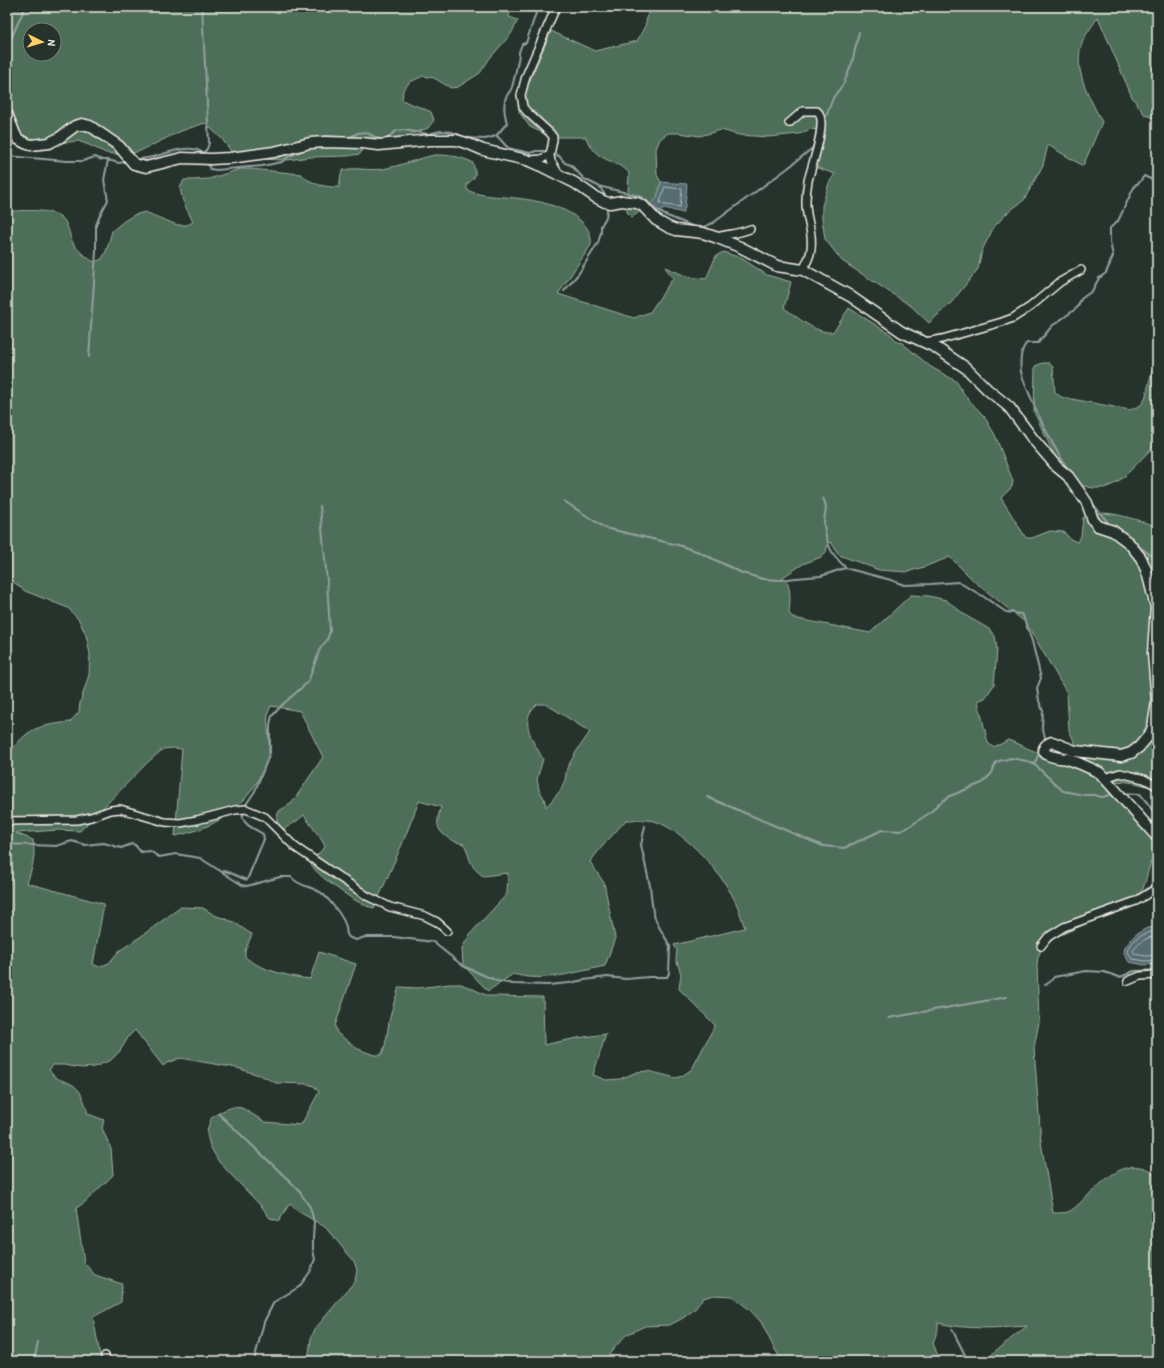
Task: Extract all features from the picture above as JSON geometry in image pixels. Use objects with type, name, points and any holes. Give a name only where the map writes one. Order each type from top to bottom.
[{"type":"street","points":[[556,7],[526,76],[521,95],[523,107],[553,137],[550,155],[551,161],[559,175]]},
{"type":"street","points":[[789,123],[803,111],[817,110],[820,116],[818,144],[805,202],[812,240],[810,254],[803,270]]},
{"type":"street","points":[[7,114],[15,134],[18,139],[24,143],[31,145],[49,143],[59,138],[75,126],[82,124],[90,126],[119,146],[134,164],[146,167],[182,158],[230,158],[274,152],[310,143],[362,143],[379,145],[445,139],[456,140],[487,151],[527,160],[559,175],[605,202],[610,203],[622,201],[637,203],[643,206],[656,220],[668,227],[715,237],[740,247],[777,266],[803,270],[850,296],[902,332],[924,342],[966,368],[988,390],[1009,407],[1033,439],[1057,467],[1068,476],[1084,497],[1093,520],[1098,526],[1113,531],[1129,543],[1141,558],[1147,572],[1156,607],[1154,653],[1157,702],[1153,727],[1150,734],[1139,747],[1131,753],[1121,756],[1075,751],[1052,742],[1048,743],[1044,749],[1045,753],[1049,756],[1068,760],[1092,768],[1100,773],[1157,837]]},
{"type":"street","points":[[527,160],[541,159],[550,155]]},
{"type":"street","points":[[715,237],[750,229]]},
{"type":"street","points":[[924,342],[942,339],[1013,318],[1030,307],[1060,282],[1081,270]]},
{"type":"street","points":[[1105,778],[1120,773],[1144,779],[1157,786]]},
{"type":"street","points":[[7,821],[77,820],[111,810],[120,809],[165,822],[180,823],[198,820],[235,810],[246,809],[265,817],[295,847],[367,896],[390,908],[425,916],[437,922],[447,931]]},
{"type":"street","points":[[1041,946],[1048,937],[1064,927],[1136,901],[1157,888]]},
{"type":"street","points":[[1128,981],[1140,976],[1157,975]]},
{"type":"green space","points":[[7,7],[510,7],[509,17],[518,20],[511,34],[490,58],[480,73],[458,87],[451,88],[434,78],[423,76],[410,82],[403,90],[402,100],[431,112],[434,120],[428,128],[399,139],[364,146],[360,154],[287,160],[242,157],[231,151],[222,139],[205,123],[181,131],[140,151],[123,155],[106,153],[78,141],[50,144],[24,138],[7,125]]},
{"type":"green space","points":[[650,7],[1157,7],[1157,119],[1145,115],[1132,97],[1098,17],[1083,41],[1080,51],[1079,62],[1084,83],[1102,122],[1083,166],[1048,145],[1043,165],[1024,200],[1007,213],[994,227],[982,250],[978,269],[951,303],[929,323],[911,306],[842,261],[825,239],[822,206],[829,183],[835,174],[815,167],[817,130],[811,129],[799,134],[768,137],[739,135],[721,130],[700,136],[668,133],[660,139],[656,149],[657,175],[661,182],[657,198],[632,217],[627,212],[629,173],[627,171],[598,155],[589,145],[586,137],[552,137],[530,127],[519,112],[521,101],[551,31],[595,51],[637,41],[645,26]]},
{"type":"green space","points":[[434,155],[458,157],[472,162],[475,169],[475,174],[473,179],[467,184],[467,190],[485,195],[541,202],[567,211],[586,226],[591,238],[591,245],[558,294],[634,318],[650,312],[673,278],[665,267],[688,277],[706,279],[716,256],[723,252],[741,258],[767,275],[791,282],[784,308],[819,330],[832,332],[849,308],[890,334],[898,342],[902,343],[931,367],[956,381],[966,397],[984,416],[995,435],[1013,481],[1012,487],[1001,498],[1026,538],[1032,538],[1050,531],[1064,532],[1070,539],[1077,542],[1081,536],[1083,518],[1091,514],[1099,513],[1119,515],[1157,526],[1157,647],[1155,693],[1148,721],[1142,734],[1157,736],[1157,789],[1130,782],[1115,782],[1104,786],[1111,795],[1136,819],[1150,836],[1157,853],[1156,862],[1151,861],[1143,889],[1130,904],[1056,937],[1042,948],[1038,957],[1037,965],[1039,1022],[1034,1048],[1041,1142],[1053,1213],[1065,1213],[1070,1211],[1108,1178],[1126,1168],[1135,1167],[1146,1169],[1157,1175],[1157,1361],[987,1361],[994,1352],[1027,1326],[972,1328],[938,1323],[938,1329],[933,1343],[940,1361],[782,1361],[761,1322],[750,1310],[732,1296],[714,1295],[703,1298],[695,1309],[670,1325],[645,1326],[626,1335],[604,1361],[308,1361],[311,1338],[315,1329],[355,1281],[357,1270],[354,1261],[325,1227],[296,1210],[290,1203],[279,1221],[270,1218],[262,1207],[219,1162],[210,1146],[207,1134],[212,1117],[233,1107],[242,1108],[265,1122],[301,1125],[319,1092],[314,1086],[308,1084],[276,1083],[262,1076],[237,1068],[180,1058],[163,1066],[135,1030],[129,1036],[120,1051],[111,1060],[94,1067],[82,1068],[53,1065],[49,1070],[55,1077],[73,1085],[79,1091],[88,1114],[104,1120],[102,1128],[111,1149],[113,1175],[84,1203],[76,1208],[84,1263],[95,1275],[122,1284],[121,1302],[93,1317],[101,1361],[7,1361],[7,756],[19,741],[31,731],[47,725],[70,722],[79,712],[80,703],[89,675],[90,654],[86,635],[79,620],[68,608],[25,591],[7,577],[7,212],[37,211],[54,213],[60,216],[67,226],[74,245],[94,262],[102,259],[107,249],[112,231],[134,215],[145,212],[177,225],[187,225],[193,222],[183,201],[180,188],[184,180],[209,179],[240,169],[251,169],[301,174],[308,180],[319,185],[339,187],[343,170],[383,169]],"holes":[[[831,542],[839,555],[879,570],[907,572],[950,557],[974,581],[1026,623],[1067,693],[1069,730],[1079,752],[1086,758],[1040,753],[1008,740],[993,747],[988,743],[978,701],[985,698],[994,685],[997,650],[995,636],[989,629],[968,617],[946,600],[929,596],[911,595],[870,633],[793,618],[789,613],[790,598],[788,584],[783,577],[803,564],[821,557],[826,552],[828,544]],[[537,704],[546,704],[590,732],[567,768],[565,780],[560,791],[546,807],[544,798],[539,790],[537,779],[543,759],[533,742],[528,723],[528,717]],[[271,706],[300,711],[323,757],[292,803],[279,811],[277,816],[278,824],[284,829],[304,815],[322,840],[325,847],[310,862],[312,867],[343,893],[360,903],[374,908],[419,801],[441,807],[438,818],[439,829],[450,839],[464,844],[470,862],[478,872],[483,876],[508,873],[507,894],[470,934],[462,948],[463,965],[488,991],[513,974],[548,977],[571,974],[605,966],[615,938],[604,883],[590,862],[626,820],[646,820],[657,822],[669,827],[692,845],[714,868],[731,893],[745,928],[674,945],[677,950],[676,959],[681,974],[679,989],[715,1025],[692,1069],[676,1078],[648,1071],[637,1072],[620,1079],[606,1080],[593,1075],[606,1034],[544,1045],[543,997],[488,996],[461,984],[418,988],[399,987],[392,1010],[383,1051],[381,1055],[374,1055],[358,1049],[337,1033],[335,1026],[356,964],[319,952],[310,979],[285,975],[267,969],[251,962],[245,957],[245,951],[252,934],[234,922],[214,915],[203,908],[181,907],[119,951],[109,963],[99,967],[93,964],[104,904],[27,883],[33,862],[33,840],[16,833],[58,830],[80,831],[148,762],[163,749],[173,748],[182,749],[175,836],[189,833],[215,823],[236,808],[254,787],[262,771],[269,751],[269,711]]]},
{"type":"green space","points":[[1157,362],[1157,443],[1124,477],[1114,484],[1104,488],[1093,488],[1079,485],[1059,465],[1034,412],[1035,366],[1043,363],[1049,363],[1053,367],[1055,392],[1061,397],[1130,410],[1141,405],[1145,399],[1152,371]]},
{"type":"water","points":[[661,182],[687,184],[683,213],[664,208],[660,211],[651,204],[657,198]]},
{"type":"water","points":[[1157,927],[1157,964],[1145,965],[1129,962],[1124,953],[1125,947],[1135,935],[1147,928]]},
{"type":"waterway","points":[[7,48],[25,7]]},
{"type":"waterway","points":[[202,7],[209,143],[207,149],[203,153]]},
{"type":"waterway","points":[[348,138],[358,133],[365,132],[381,140],[386,139],[396,131],[404,130],[428,134],[441,131],[452,132],[467,138],[485,139],[496,136],[507,123],[505,100],[512,87],[519,52],[522,44],[526,43],[538,7]]},
{"type":"waterway","points":[[824,135],[826,117],[833,98],[844,83],[852,63],[859,32]]},
{"type":"waterway","points":[[317,138],[326,136],[338,137]]},
{"type":"waterway","points":[[497,136],[508,148],[530,153],[536,151],[547,151]]},
{"type":"waterway","points":[[701,228],[713,223],[788,168],[815,146]]},
{"type":"waterway","points":[[208,163],[210,169],[216,170],[262,166],[282,162],[288,157],[307,148]]},
{"type":"waterway","points":[[134,159],[144,159],[183,149],[197,150],[203,153]]},
{"type":"waterway","points":[[555,154],[565,163],[571,165],[584,179],[598,186],[640,196],[654,209],[697,228]]},
{"type":"waterway","points":[[7,156],[67,161],[83,161],[95,157],[102,160],[119,163],[125,162]]},
{"type":"waterway","points":[[89,357],[96,251],[96,225],[108,200],[104,180],[108,160]]},
{"type":"waterway","points":[[1070,472],[1039,417],[1021,372],[1023,349],[1027,343],[1038,343],[1052,326],[1077,308],[1081,299],[1092,291],[1099,278],[1106,273],[1113,256],[1110,242],[1110,228],[1118,221],[1135,185],[1139,183],[1144,176],[1157,182]]},
{"type":"waterway","points":[[599,186],[607,198]]},
{"type":"waterway","points":[[564,291],[579,273],[598,243],[601,226],[606,217],[608,205]]},
{"type":"waterway","points":[[823,498],[826,505],[824,523],[827,540],[833,553],[846,568]]},
{"type":"waterway","points":[[564,501],[605,528],[678,545],[699,552],[742,573],[763,579],[780,580],[821,576],[845,568],[891,580],[904,585],[958,582],[1006,612],[1021,614],[1023,616],[1032,641],[1041,678],[1037,688],[1039,701],[1043,711],[1042,727],[1045,737],[1044,742]]},
{"type":"waterway","points":[[1092,503],[1111,526]]},
{"type":"waterway","points":[[245,806],[255,791],[270,753],[270,724],[272,716],[308,682],[320,649],[327,640],[330,631],[320,506]]},
{"type":"waterway","points":[[1135,544],[1157,559]]},
{"type":"waterway","points":[[1034,764],[1040,752]]},
{"type":"waterway","points":[[707,797],[823,846],[844,848],[882,830],[900,831],[907,828],[931,812],[938,804],[950,796],[982,783],[992,773],[996,762],[1011,758],[1027,761],[1035,765],[1063,791],[1102,797],[1114,794]]},
{"type":"waterway","points":[[1123,793],[1140,794],[1157,818]]},
{"type":"waterway","points":[[223,871],[247,880],[264,839],[263,834],[246,823],[243,812]]},
{"type":"waterway","points":[[7,844],[56,846],[72,841],[85,845],[104,843],[121,848],[132,844],[135,845],[141,852],[150,851],[159,857],[176,854],[200,858],[242,885],[247,886],[280,877],[291,877],[298,883],[315,889],[323,894],[341,916],[346,926],[347,935],[350,938],[356,940],[365,937],[394,937],[433,942],[463,966],[497,981],[513,984],[548,985],[607,977],[626,979],[667,977],[669,973],[670,946],[653,913],[650,886],[641,845],[645,826]]},
{"type":"waterway","points":[[1045,985],[1054,977],[1086,971],[1104,972],[1119,977],[1134,971],[1157,970]]},
{"type":"waterway","points":[[889,1018],[1007,997]]},
{"type":"waterway","points":[[219,1114],[297,1188],[310,1207],[314,1222],[313,1250],[315,1259],[310,1272],[299,1287],[274,1302],[264,1322],[254,1361]]},
{"type":"waterway","points":[[952,1329],[968,1361]]},
{"type":"waterway","points":[[34,1361],[38,1342]]}]
